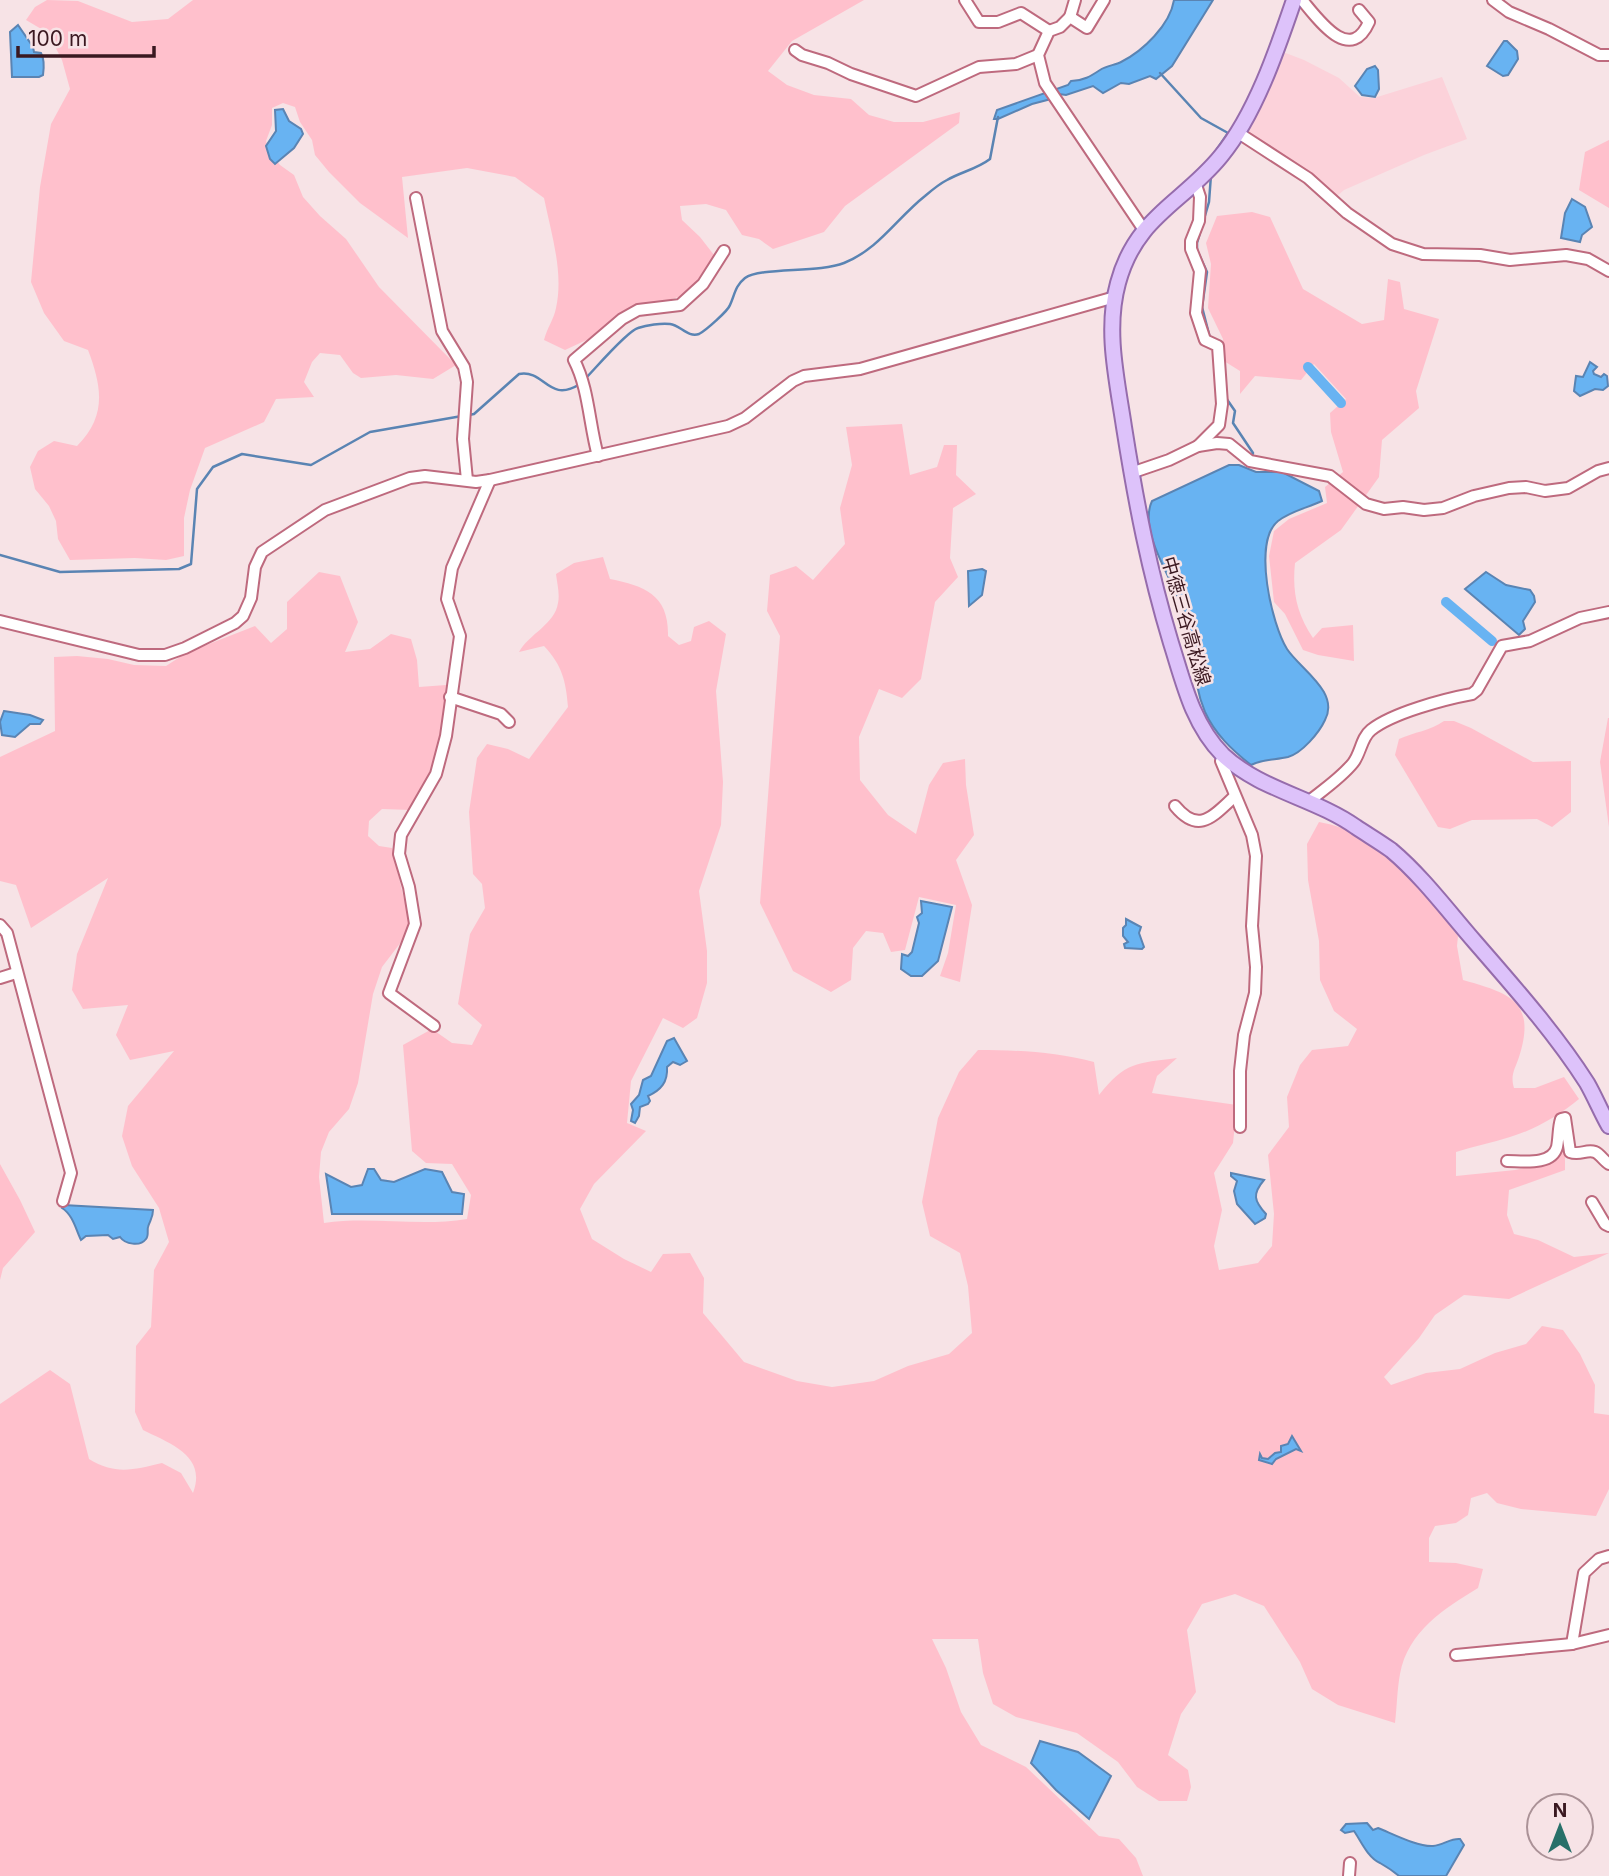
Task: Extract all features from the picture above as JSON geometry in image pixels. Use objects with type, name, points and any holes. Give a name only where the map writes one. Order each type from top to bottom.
[{"type":"main road","name":"中徳三谷高松線","points":[[1294,0],[1275,55],[1237,132],[1222,156],[1162,209],[1144,230],[1129,253],[1118,283],[1112,328],[1113,356],[1145,549],[1180,671],[1199,722],[1224,756],[1259,779],[1352,824],[1391,850],[1432,892],[1506,977],[1552,1035],[1587,1083],[1609,1126]]},
{"type":"street","points":[[965,0],[979,22],[998,22],[1021,13],[1049,31]]},
{"type":"street","points":[[1075,0],[1070,17],[1060,27],[1049,31],[1038,55],[1045,83],[1144,230]]},
{"type":"street","points":[[1070,17],[1087,28],[1104,0]]},
{"type":"street","points":[[1302,0],[1343,40],[1354,39],[1366,28],[1369,22],[1359,10]]},
{"type":"street","points":[[1493,0],[1508,12],[1549,29],[1599,55],[1609,55]]},
{"type":"street","points":[[795,50],[851,74],[916,96],[979,67],[1016,64],[1038,55]]},
{"type":"street","points":[[1237,132],[1308,178],[1347,213],[1392,244],[1423,254],[1480,255],[1510,260],[1566,256],[1588,259],[1609,271]]},
{"type":"street","points":[[1195,181],[1200,197],[1199,221],[1191,241],[1191,249],[1200,271],[1196,313],[1205,340],[1218,346],[1222,404],[1219,425],[1198,446]]},
{"type":"street","points":[[416,198],[442,331],[464,367],[467,382],[464,414],[467,480]]},
{"type":"street","points":[[598,456],[591,434],[582,380],[574,360],[622,319],[638,310],[680,305],[703,284],[724,251]]},
{"type":"street","points":[[0,621],[139,655],[165,655],[236,623],[243,616],[251,598],[257,558],[325,510],[410,478],[490,480],[728,426],[751,414],[785,387],[804,376],[860,369],[1115,297]]},
{"type":"street","points":[[1131,473],[1169,460],[1198,446],[1229,444],[1250,461],[1330,476],[1366,504],[1384,509],[1403,507],[1424,510],[1443,508],[1474,496],[1508,488],[1526,487],[1545,491],[1568,488],[1598,471],[1609,468]]},
{"type":"street","points":[[434,1026],[389,993],[415,924],[399,854],[401,835],[436,774],[446,736],[460,636],[447,599],[452,568],[490,480]]},
{"type":"street","points":[[1308,802],[1351,766],[1370,731],[1415,710],[1472,694],[1477,690],[1502,646],[1530,641],[1580,618],[1609,612]]},
{"type":"street","points":[[450,697],[501,714],[509,722]]},
{"type":"street","points":[[1224,756],[1221,761],[1252,835],[1256,856],[1252,926],[1256,967],[1255,993],[1244,1035],[1240,1071],[1240,1127]]},
{"type":"street","points":[[1175,806],[1182,814],[1202,821],[1208,820],[1234,797]]},
{"type":"street","points":[[0,925],[7,933],[71,1173],[63,1201]]},
{"type":"street","points":[[0,978],[16,973]]},
{"type":"street","points":[[1507,1161],[1542,1160],[1549,1157],[1557,1146],[1561,1119],[1565,1118],[1570,1152],[1576,1155],[1597,1152],[1609,1164]]},
{"type":"street","points":[[1592,1202],[1605,1224],[1609,1226]]},
{"type":"street","points":[[1572,1644],[1584,1573],[1599,1559],[1609,1556]]},
{"type":"street","points":[[1456,1655],[1572,1644],[1609,1635]]},
{"type":"street","points":[[1349,1876],[1350,1863]]},
{"type":"shaded area","points":[[47,0],[78,1],[132,22],[168,19],[193,0],[864,0],[792,41],[768,71],[787,85],[814,95],[851,99],[869,115],[894,122],[923,122],[960,112],[959,123],[845,206],[824,232],[773,249],[759,239],[742,235],[726,210],[706,204],[680,206],[682,220],[714,255],[688,294],[646,307],[606,331],[565,350],[544,340],[555,312],[558,281],[556,253],[544,198],[515,177],[467,168],[402,177],[408,238],[360,203],[329,172],[315,155],[312,140],[300,122],[295,107],[283,103],[272,108],[272,125],[266,141],[270,153],[294,175],[303,197],[346,239],[379,287],[456,365],[433,379],[396,375],[361,378],[353,373],[340,355],[320,353],[312,362],[304,382],[314,397],[276,399],[264,422],[205,448],[190,490],[184,518],[184,556],[166,560],[70,560],[58,539],[56,521],[49,506],[35,489],[30,467],[38,451],[54,441],[77,446],[93,424],[99,401],[99,389],[88,350],[64,341],[44,313],[31,282],[40,187],[51,124],[70,89],[62,60],[48,33],[26,20],[35,7]]},
{"type":"shaded area","points":[[1283,52],[1339,78],[1360,97],[1374,98],[1442,77],[1467,139],[1344,190],[1336,197],[1248,137],[1244,129]]},
{"type":"shaded area","points":[[1609,140],[1609,208],[1579,190],[1585,152]]},
{"type":"shaded area","points":[[1252,212],[1270,217],[1303,289],[1362,324],[1384,320],[1388,279],[1400,282],[1404,309],[1439,319],[1416,391],[1419,408],[1382,440],[1379,477],[1341,530],[1295,563],[1294,584],[1299,611],[1313,638],[1322,628],[1353,625],[1354,661],[1303,650],[1285,614],[1274,602],[1269,556],[1274,531],[1289,519],[1327,503],[1325,487],[1343,472],[1331,432],[1330,413],[1346,399],[1314,364],[1301,380],[1255,376],[1240,394],[1240,371],[1224,361],[1223,339],[1208,308],[1211,264],[1206,243],[1217,216]]},
{"type":"shaded area","points":[[902,424],[910,475],[937,467],[944,445],[957,445],[956,475],[976,494],[953,508],[950,558],[958,577],[935,602],[921,679],[902,698],[879,689],[859,737],[860,780],[888,815],[916,834],[929,785],[943,763],[965,759],[974,835],[956,860],[972,905],[960,982],[940,976],[948,953],[956,905],[919,897],[905,950],[891,952],[883,933],[866,931],[853,948],[851,980],[831,992],[793,971],[760,903],[780,636],[767,611],[770,575],[796,566],[813,580],[845,544],[840,508],[852,465],[846,427]]},
{"type":"shaded area","points":[[603,557],[610,579],[644,589],[659,602],[667,622],[668,636],[679,645],[691,641],[694,627],[709,621],[726,634],[716,691],[723,782],[721,825],[699,891],[707,951],[707,983],[697,1018],[683,1028],[663,1018],[631,1081],[627,1123],[646,1131],[594,1184],[580,1209],[592,1239],[651,1272],[663,1254],[690,1253],[704,1278],[703,1313],[744,1362],[797,1381],[832,1387],[874,1381],[908,1366],[949,1354],[972,1333],[968,1286],[960,1253],[930,1236],[922,1202],[938,1118],[959,1072],[978,1050],[1008,1050],[1094,1062],[1099,1095],[1117,1076],[1133,1066],[1177,1058],[1157,1076],[1152,1093],[1237,1105],[1233,1143],[1214,1173],[1222,1210],[1214,1246],[1219,1270],[1258,1263],[1272,1246],[1274,1214],[1268,1155],[1289,1127],[1287,1097],[1300,1065],[1312,1050],[1348,1046],[1357,1029],[1334,1011],[1320,980],[1319,941],[1308,880],[1307,844],[1319,822],[1342,828],[1363,838],[1399,865],[1430,899],[1458,936],[1457,946],[1463,980],[1506,995],[1515,1002],[1524,1023],[1524,1038],[1513,1076],[1514,1088],[1535,1088],[1564,1077],[1579,1099],[1528,1130],[1456,1152],[1456,1176],[1515,1170],[1554,1161],[1565,1148],[1565,1170],[1509,1190],[1507,1215],[1514,1234],[1538,1240],[1574,1257],[1609,1253],[1509,1299],[1464,1295],[1435,1315],[1419,1338],[1384,1377],[1391,1385],[1426,1373],[1460,1369],[1495,1353],[1526,1344],[1542,1326],[1563,1330],[1580,1354],[1595,1385],[1594,1413],[1609,1415],[1609,1489],[1596,1516],[1521,1509],[1497,1503],[1487,1493],[1471,1498],[1468,1515],[1456,1523],[1435,1526],[1429,1538],[1429,1562],[1456,1563],[1483,1569],[1478,1588],[1440,1613],[1419,1633],[1411,1645],[1400,1674],[1395,1723],[1338,1705],[1312,1689],[1300,1662],[1264,1606],[1235,1594],[1202,1604],[1187,1630],[1196,1692],[1181,1714],[1168,1755],[1188,1770],[1191,1787],[1187,1801],[1159,1801],[1137,1787],[1118,1762],[1077,1733],[1016,1717],[993,1704],[983,1673],[978,1639],[932,1639],[946,1668],[961,1712],[981,1745],[1026,1767],[1099,1836],[1119,1839],[1136,1858],[1143,1876],[0,1876],[0,1404],[50,1370],[70,1384],[89,1459],[107,1467],[124,1470],[162,1463],[181,1473],[193,1493],[196,1480],[191,1460],[175,1446],[143,1430],[135,1412],[136,1346],[151,1327],[154,1270],[169,1242],[159,1208],[132,1166],[122,1136],[128,1106],[174,1051],[130,1060],[116,1035],[128,1005],[83,1009],[72,990],[77,954],[108,878],[31,928],[16,885],[0,881],[0,757],[55,731],[54,657],[77,656],[134,665],[166,666],[186,653],[255,626],[271,643],[287,629],[287,602],[319,572],[340,576],[358,622],[345,652],[370,649],[391,634],[411,639],[417,660],[419,687],[446,685],[442,734],[430,771],[411,810],[382,809],[369,821],[368,836],[379,846],[392,848],[411,929],[382,967],[373,994],[358,1083],[349,1109],[329,1132],[321,1152],[319,1177],[324,1223],[467,1219],[471,1195],[452,1164],[426,1163],[412,1151],[403,1045],[432,1029],[452,1043],[472,1045],[482,1025],[458,1004],[470,934],[485,908],[482,884],[473,874],[469,812],[477,758],[487,744],[508,749],[529,759],[568,707],[562,674],[544,646],[519,652],[556,610],[559,596],[556,574],[574,563]]},
{"type":"shaded area","points":[[1609,718],[1609,827],[1600,762]]},
{"type":"shaded area","points":[[1444,721],[1454,721],[1471,728],[1533,762],[1571,761],[1571,812],[1552,827],[1537,819],[1472,820],[1450,829],[1438,827],[1395,755],[1399,739]]},
{"type":"shaded area","points":[[0,1164],[35,1232],[3,1268],[0,1280]]},
{"type":"water","points":[[1174,0],[1213,0],[1172,66],[1156,79],[1150,76],[1129,84],[1121,83],[1103,93],[1093,86],[1066,95],[1059,94],[994,119],[997,110],[1068,85],[1071,81],[1087,78],[1129,57],[1161,28]]},
{"type":"water","points":[[18,25],[34,52],[41,53],[44,64],[43,75],[39,77],[12,77],[10,32]]},
{"type":"water","points":[[1504,41],[1517,51],[1518,59],[1508,75],[1503,76],[1487,66]]},
{"type":"water","points":[[1375,66],[1378,70],[1379,89],[1375,97],[1362,95],[1355,86],[1367,69]]},
{"type":"water","points":[[283,109],[289,121],[301,129],[303,134],[294,148],[275,164],[270,159],[266,146],[276,131],[275,110]]},
{"type":"water","points":[[1572,199],[1585,207],[1592,227],[1582,235],[1580,242],[1561,238],[1565,213]]},
{"type":"water","points":[[1590,362],[1597,367],[1593,371],[1594,374],[1607,376],[1608,386],[1580,396],[1574,391],[1576,376],[1583,377]]},
{"type":"water","points":[[1229,465],[1239,465],[1256,472],[1282,472],[1319,491],[1322,501],[1278,521],[1270,532],[1265,564],[1271,603],[1281,637],[1293,657],[1323,691],[1328,710],[1319,731],[1299,751],[1288,757],[1251,765],[1225,741],[1205,712],[1198,688],[1186,617],[1160,559],[1150,528],[1152,501]]},
{"type":"water","points":[[968,571],[986,571],[982,595],[969,606]]},
{"type":"water","points":[[1486,572],[1506,585],[1530,590],[1534,596],[1535,602],[1523,621],[1525,629],[1519,635],[1465,589]]},
{"type":"water","points":[[4,711],[43,720],[40,724],[30,724],[15,737],[2,735],[0,722]]},
{"type":"water","points":[[921,901],[952,907],[938,961],[922,976],[911,976],[901,969],[902,954],[908,956],[912,952],[919,923],[917,917],[922,913]]},
{"type":"water","points":[[1126,919],[1141,927],[1139,933],[1144,947],[1142,949],[1125,948],[1124,944],[1128,942],[1123,936]]},
{"type":"water","points":[[674,1038],[687,1061],[680,1065],[673,1062],[667,1067],[663,1085],[648,1096],[650,1101],[640,1107],[635,1123],[631,1121],[631,1104],[639,1095],[643,1080],[651,1076],[667,1041]]},
{"type":"water","points":[[368,1169],[374,1169],[381,1180],[394,1182],[425,1169],[442,1172],[452,1192],[464,1194],[462,1214],[332,1214],[326,1174],[351,1187],[362,1185]]},
{"type":"water","points":[[1231,1173],[1264,1180],[1256,1197],[1266,1214],[1265,1218],[1255,1224],[1237,1204],[1234,1191],[1237,1181]]},
{"type":"water","points":[[63,1205],[153,1210],[153,1213],[147,1238],[140,1243],[129,1243],[120,1237],[113,1239],[108,1235],[86,1236],[81,1240],[72,1219],[62,1208]]},
{"type":"water","points":[[1292,1436],[1301,1451],[1296,1449],[1276,1459],[1272,1464],[1259,1460],[1260,1454],[1262,1458],[1268,1459],[1281,1452],[1281,1446],[1288,1444]]},
{"type":"water","points":[[1040,1741],[1078,1752],[1111,1776],[1089,1819],[1031,1763]]},
{"type":"water","points":[[1367,1823],[1373,1830],[1378,1828],[1420,1844],[1433,1846],[1460,1839],[1464,1845],[1446,1876],[1399,1876],[1372,1857],[1354,1831],[1345,1833],[1341,1830],[1346,1824]]},
{"type":"waterway","points":[[1160,73],[1201,118],[1228,133],[1211,158]]},
{"type":"waterway","points":[[585,379],[619,343],[638,328],[670,324],[691,334],[699,334],[725,312],[739,284],[745,278],[763,272],[833,266],[856,257],[878,241],[936,187],[990,159],[998,117]]},
{"type":"waterway","points":[[1210,338],[1202,307],[1207,272],[1197,250],[1197,243],[1209,202],[1211,175]]},
{"type":"waterway","points":[[1308,367],[1341,403]]},
{"type":"waterway","points":[[469,415],[474,414],[519,374],[535,376],[561,390],[580,384]]},
{"type":"waterway","points":[[1226,398],[1235,411],[1233,423],[1253,453],[1251,459]]},
{"type":"waterway","points":[[0,555],[60,572],[179,569],[191,564],[197,489],[213,467],[242,454],[311,465],[370,432],[462,416]]},
{"type":"waterway","points":[[1446,602],[1492,641]]}]
